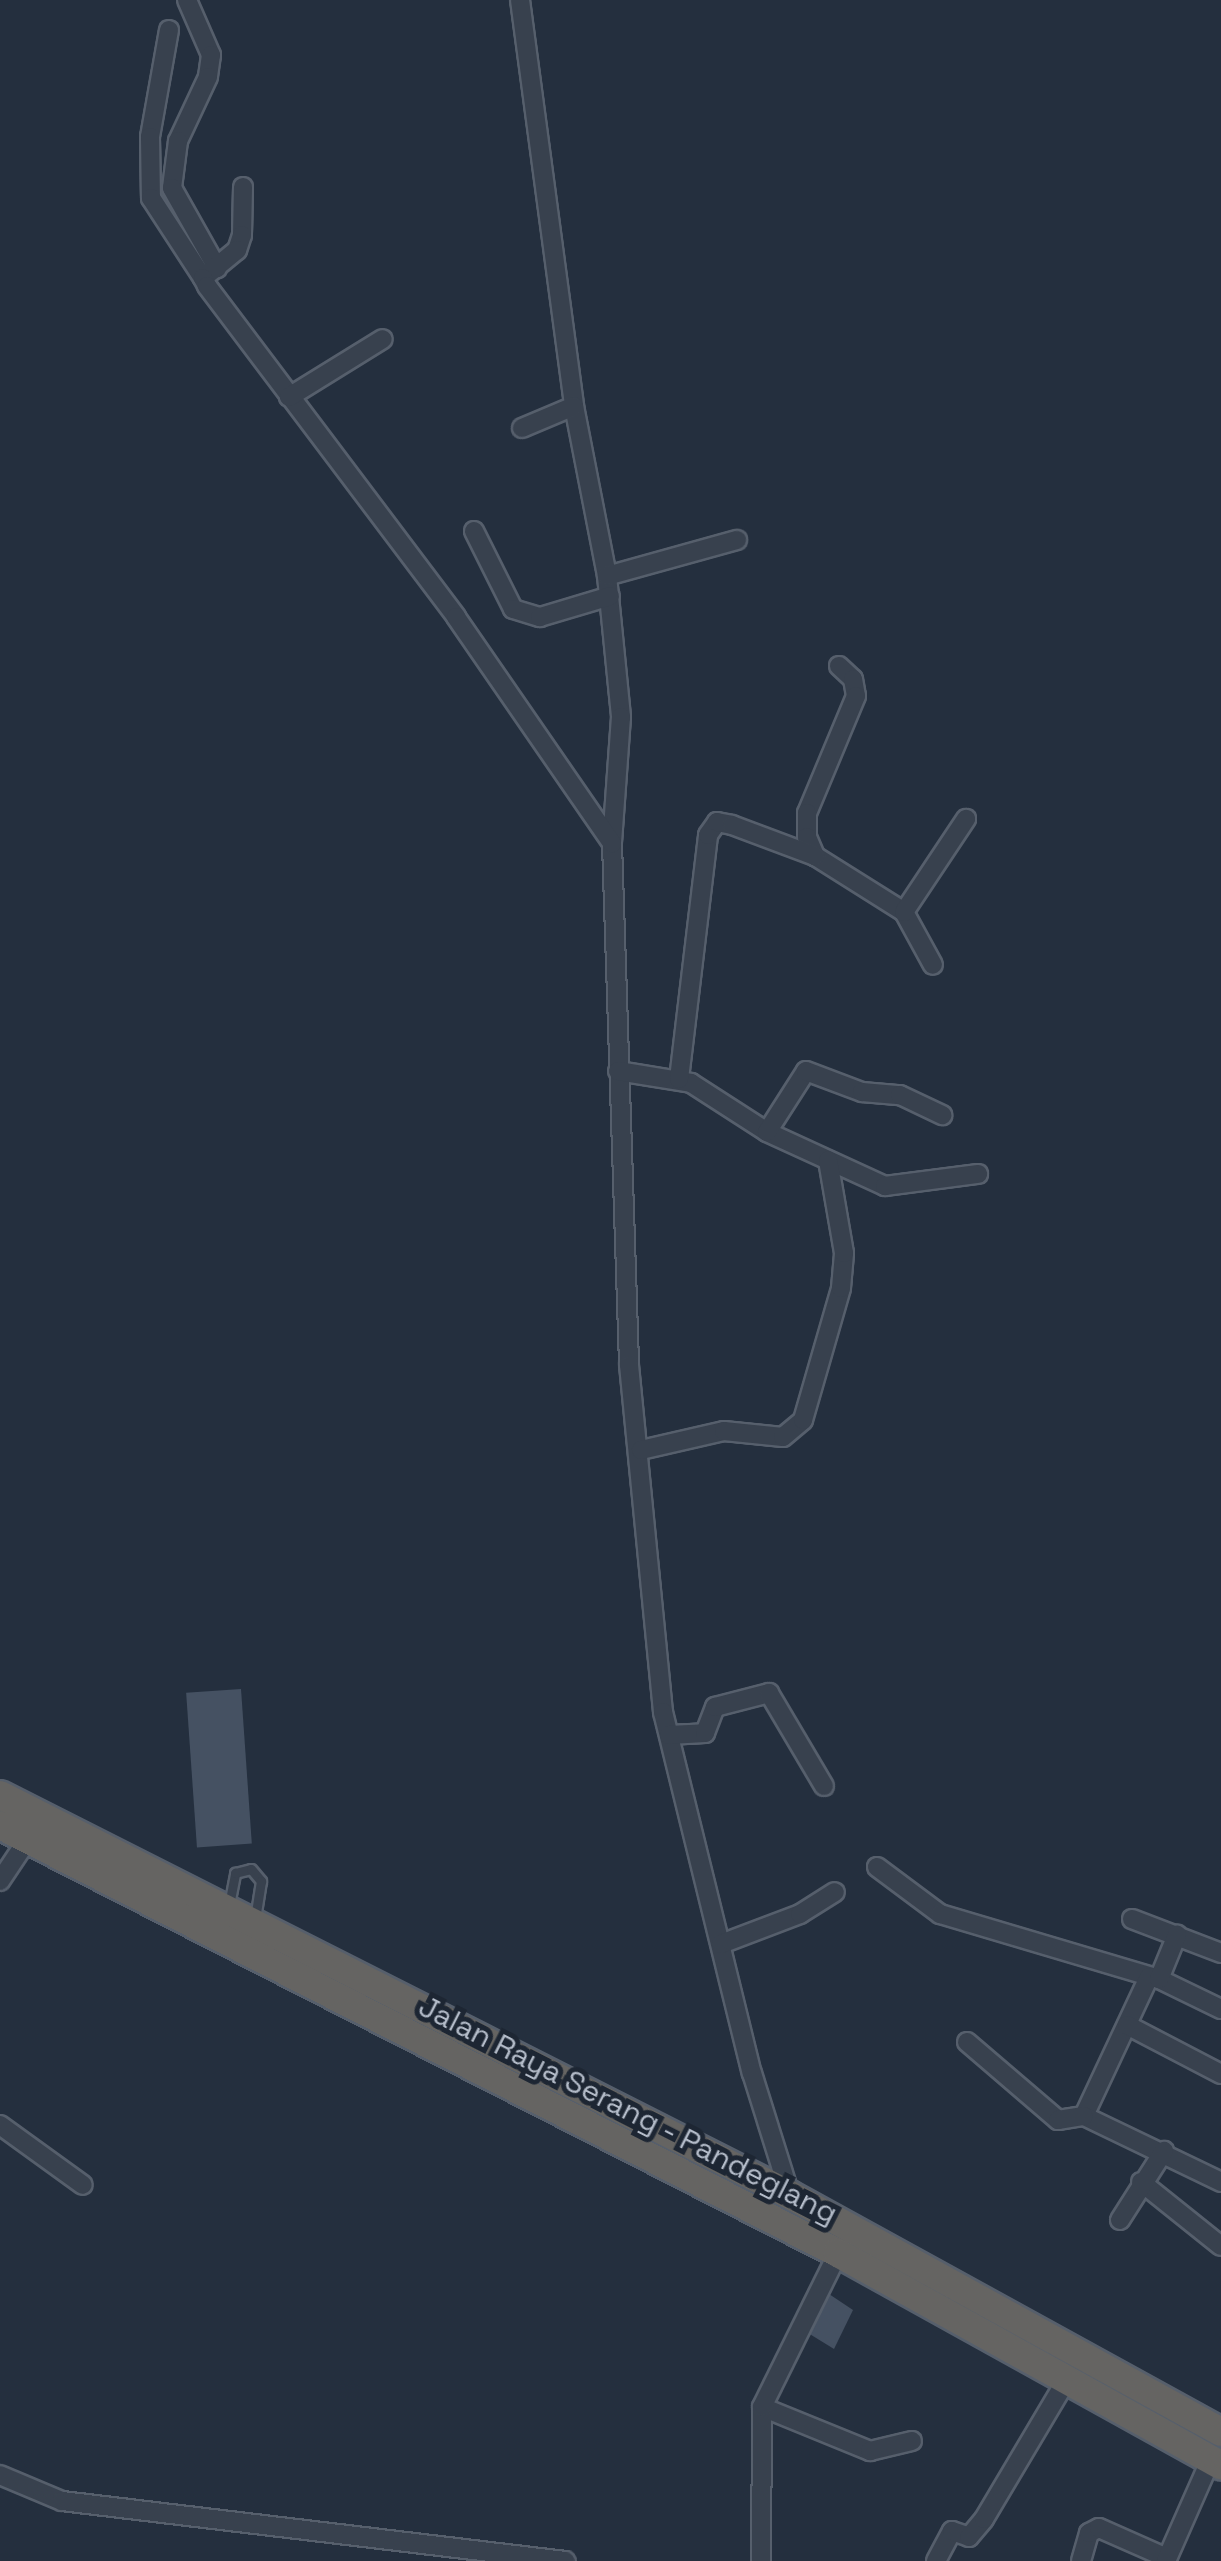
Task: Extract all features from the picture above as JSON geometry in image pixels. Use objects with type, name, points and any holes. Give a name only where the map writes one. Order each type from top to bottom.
[{"type":"highway","name":"Jalan Raya Serang - Pandeglang","points":[[0,1795],[173,1900],[838,2253],[1066,2381],[1218,2452]]},
{"type":"highway","name":"Jalan Raya Serang - Pandeglang","points":[[0,1825],[173,1900],[228,1912],[790,2195],[1218,2452]]},
{"type":"street","points":[[187,0],[212,55],[208,77],[178,140],[172,188],[211,272]]},
{"type":"street","points":[[520,0],[574,406],[610,596],[622,717],[612,842],[629,1365],[650,1448],[669,1735],[720,1944],[790,2195]]},
{"type":"street","points":[[168,30],[150,137],[150,198],[211,272],[298,391],[612,842]]},
{"type":"street","points":[[211,272],[237,250],[242,235],[243,187]]},
{"type":"street","points":[[298,391],[384,339]]},
{"type":"street","points":[[522,428],[574,406]]},
{"type":"street","points":[[474,531],[513,609],[540,618],[610,596]]},
{"type":"street","points":[[607,576],[738,540]]},
{"type":"street","points":[[815,856],[807,813],[856,696],[853,678],[839,666]]},
{"type":"street","points":[[904,912],[966,819]]},
{"type":"street","points":[[668,1076],[708,834],[717,822],[732,824],[815,856],[904,912],[933,965]]},
{"type":"street","points":[[618,1071],[668,1076],[766,1132],[884,1186],[978,1174]]},
{"type":"street","points":[[766,1132],[806,1071],[862,1092],[900,1095],[942,1115]]},
{"type":"street","points":[[650,1448],[692,1442],[724,1431],[783,1436],[803,1420],[841,1288],[844,1253],[828,1160]]},
{"type":"street","points":[[669,1735],[705,1733],[715,1707],[769,1693],[824,1786]]},
{"type":"street","points":[[0,1881],[28,1839]]},
{"type":"street","points":[[877,1867],[940,1914],[1154,1978],[1221,2009]]},
{"type":"street","points":[[720,1944],[800,1914],[835,1892]]},
{"type":"street","points":[[1132,1919],[1221,1953]]},
{"type":"street","points":[[1084,2116],[1127,2025],[1177,1935]]},
{"type":"street","points":[[1127,2025],[1221,2074]]},
{"type":"street","points":[[967,2042],[1058,2120],[1084,2116],[1221,2182]]},
{"type":"street","points":[[0,2125],[82,2185]]},
{"type":"street","points":[[1120,2220],[1141,2182],[1164,2152]]},
{"type":"street","points":[[1141,2182],[1221,2246]]},
{"type":"street","points":[[761,2561],[762,2407],[838,2253]]},
{"type":"street","points":[[936,2561],[952,2531],[969,2537],[984,2520],[1066,2381]]},
{"type":"street","points":[[762,2407],[870,2451],[912,2441]]},
{"type":"street","points":[[1082,2561],[1089,2533],[1099,2528],[1167,2560],[1218,2452]]},
{"type":"street","points":[[0,2475],[62,2500],[565,2561]]},
{"type":"lane","points":[[228,1912],[232,1878],[251,1868],[261,1881],[254,1926]]},
{"type":"building","points":[[241,1689],[252,1844],[197,1847],[186,1693]]},
{"type":"building","points":[[829,2294],[853,2310],[834,2349],[808,2333]]}]
